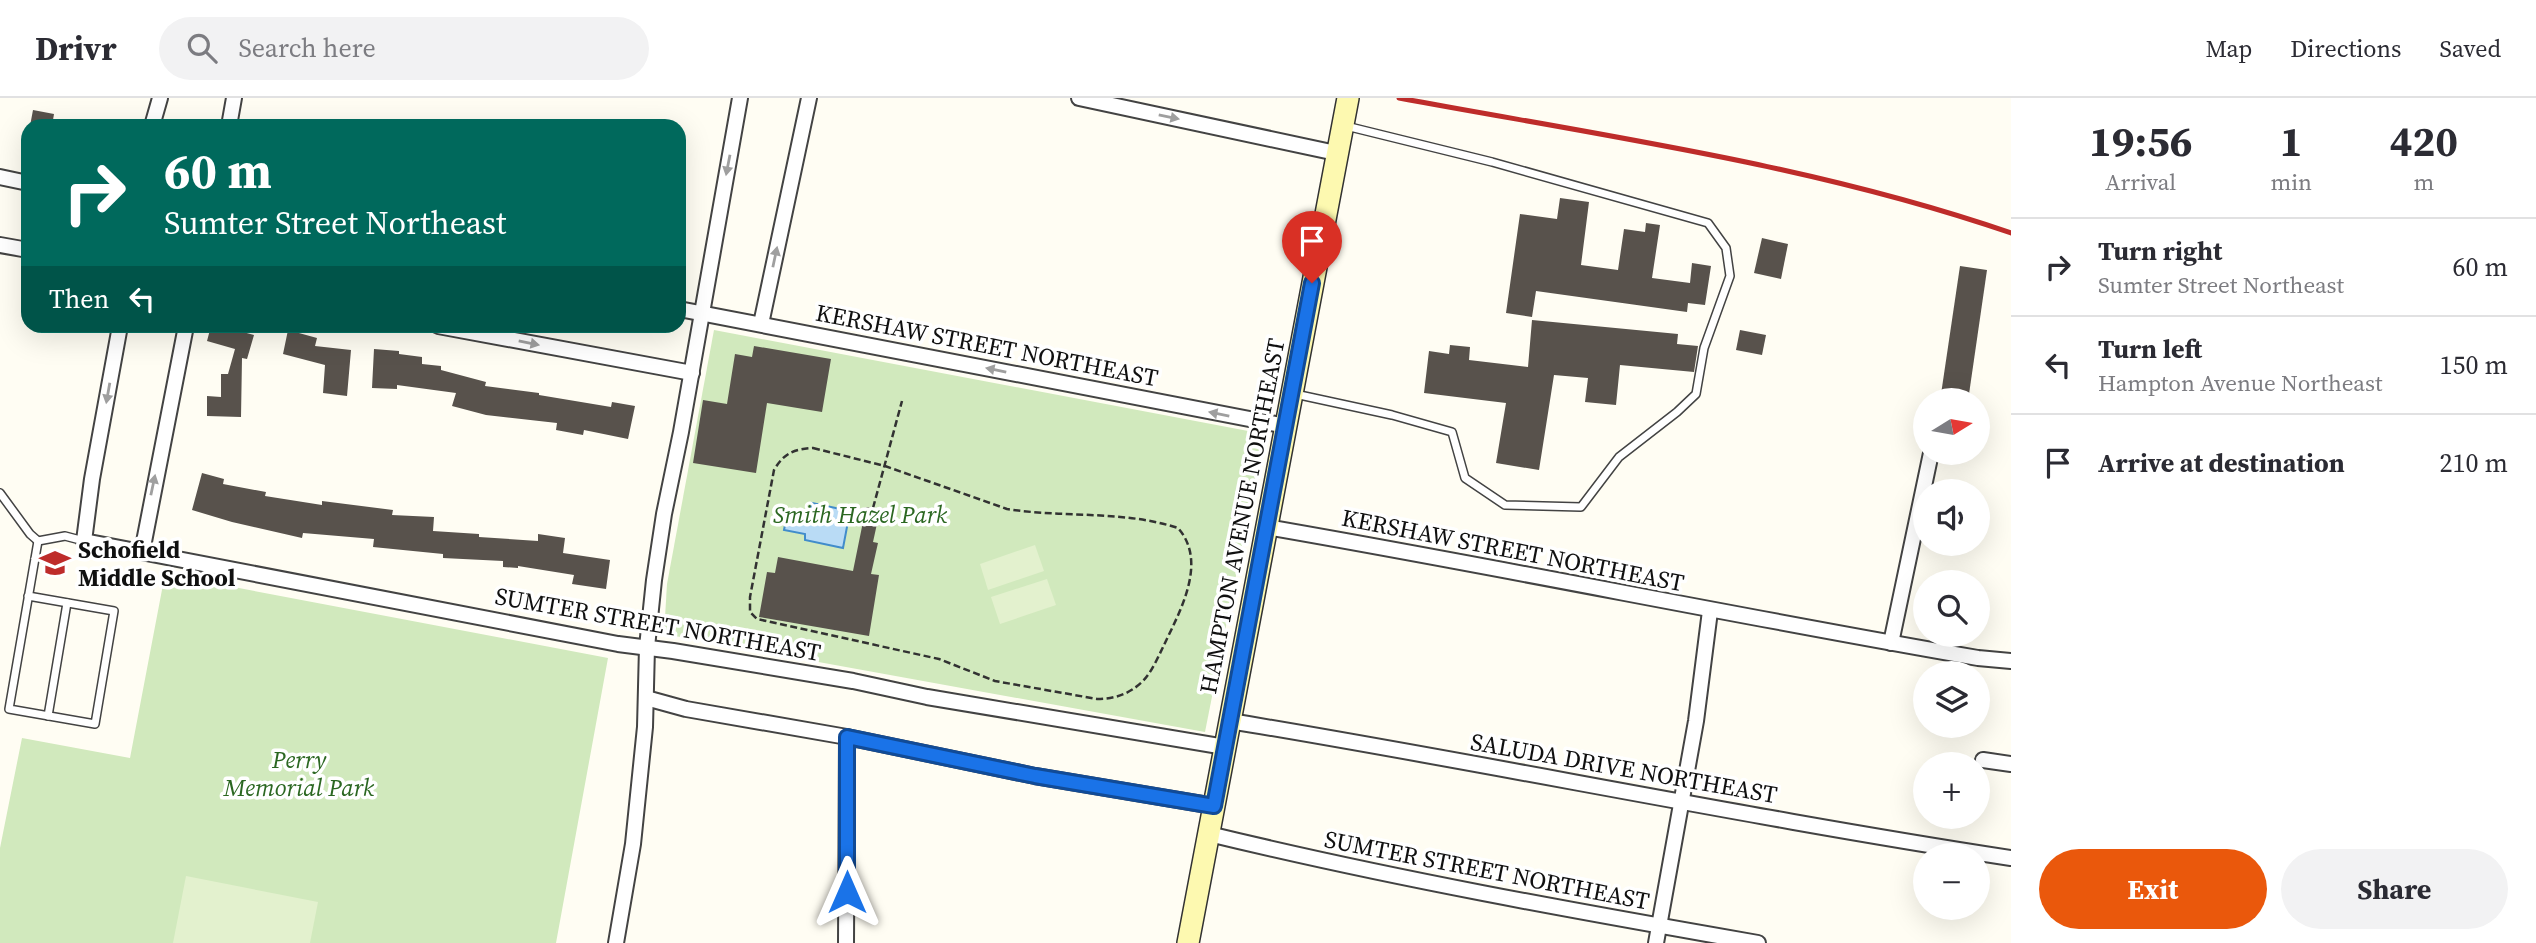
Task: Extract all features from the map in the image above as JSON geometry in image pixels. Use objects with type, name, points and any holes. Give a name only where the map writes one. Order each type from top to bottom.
[{"type":"street","points":[[154,119],[160,98]]},
{"type":"street","points":[[230,119],[234,98]]},
{"type":"street","points":[[616,943],[633,844],[646,698],[647,647],[664,514],[703,313],[708,269],[740,98]]},
{"type":"street","points":[[761,324],[809,98]]},
{"type":"street","points":[[1079,98],[1336,153]]},
{"type":"street","name":"HAMPTON AVENUE NORTHEAST","points":[[1188,943],[1348,98]]},
{"type":"street","points":[[0,177],[21,182]]},
{"type":"street","points":[[0,244],[21,248]]},
{"type":"street","name":"KERSHAW STREET NORTHEAST","points":[[686,310],[1286,426]]},
{"type":"street","points":[[84,541],[92,479],[119,333]]},
{"type":"street","points":[[142,552],[185,333]]},
{"type":"street","points":[[476,333],[692,373]]},
{"type":"street","points":[[1928,466],[1891,643],[2011,661]]},
{"type":"street","name":"KERSHAW STREET NORTHEAST","points":[[1266,527],[1891,643]]},
{"type":"street","name":"SUMTER STREET NORTHEAST","points":[[84,541],[618,644],[853,681],[1225,747]]},
{"type":"street","points":[[1656,943],[1696,720],[1710,611]]},
{"type":"street","points":[[646,698],[686,709],[847,737],[1035,776],[1214,806]]},
{"type":"street","name":"SALUDA DRIVE NORTHEAST","points":[[1230,721],[1364,743],[1680,803],[2011,858]]},
{"type":"street","points":[[845,943],[847,737]]},
{"type":"street","points":[[1990,761],[2011,764]]},
{"type":"street","name":"SUMTER STREET NORTHEAST","points":[[1209,834],[1317,861],[1758,943]]},
{"type":"lane","points":[[1292,394],[1392,415],[1452,432],[1465,478],[1505,505],[1581,507],[1619,457],[1696,394],[1704,348],[1730,276],[1726,248],[1708,223],[1492,162],[1342,125]]},
{"type":"lane","points":[[0,493],[38,541]]},
{"type":"lane","points":[[38,541],[65,536],[84,541]]},
{"type":"lane","points":[[29,596],[114,611],[95,724],[9,709],[38,541]]},
{"type":"lane","points":[[48,716],[67,603]]},
{"type":"path","points":[[873,508],[902,401]]},
{"type":"path","points":[[813,448],[884,466],[1007,509],[1027,513],[1134,518],[1178,528],[1189,545],[1191,564],[1187,595],[1149,675],[1124,695],[1111,699],[1097,698],[995,681],[939,659],[757,619],[750,612],[750,597],[774,470],[780,459],[789,453],[813,448]]},
{"type":"green space","name":"Smith Hazel Park","points":[[714,330],[1264,434],[1205,732],[664,634],[667,584]]},
{"type":"green space","points":[[1035,545],[1044,571],[988,590],[980,564]]},
{"type":"green space","name":"Perry Memorial Park","points":[[165,574],[608,658],[556,943],[0,943],[0,848],[22,738],[130,758]]},
{"type":"green space","points":[[1047,579],[1056,605],[1000,624],[991,597]]},
{"type":"green space","points":[[186,876],[318,902],[310,943],[173,943]]},
{"type":"water","points":[[812,503],[850,511],[843,548],[805,540],[805,534],[784,530],[788,510],[810,514]]},
{"type":"building","points":[[33,110],[54,114],[53,119],[31,119]]},
{"type":"building","points":[[1560,198],[1589,202],[1581,265],[1618,270],[1624,229],[1645,232],[1646,223],[1660,225],[1652,278],[1690,283],[1692,263],[1711,266],[1705,305],[1688,303],[1687,312],[1536,291],[1532,317],[1506,313],[1520,214],[1557,219]]},
{"type":"building","points":[[1762,238],[1788,244],[1781,279],[1754,273]]},
{"type":"building","points":[[1960,266],[1987,270],[1970,388],[1942,388]]},
{"type":"building","points":[[1532,320],[1678,334],[1677,344],[1698,346],[1694,372],[1620,365],[1616,405],[1585,402],[1588,378],[1554,375],[1539,470],[1496,463],[1506,403],[1424,393],[1429,351],[1449,354],[1450,345],[1470,347],[1469,360],[1528,367]]},
{"type":"building","points":[[1740,330],[1766,335],[1762,355],[1736,350]]},
{"type":"building","points":[[209,333],[254,335],[247,359],[242,358],[241,417],[207,416],[207,396],[221,397],[221,374],[228,374],[235,349],[207,341]]},
{"type":"building","points":[[287,333],[317,338],[315,346],[351,350],[347,396],[323,393],[325,365],[283,354]]},
{"type":"building","points":[[754,346],[831,359],[822,412],[767,403],[756,473],[693,463],[703,400],[727,404],[735,354],[752,357]]},
{"type":"building","points":[[374,349],[399,351],[399,354],[422,357],[422,364],[441,366],[441,370],[486,382],[485,386],[611,407],[612,402],[635,406],[628,439],[584,430],[583,435],[556,430],[557,423],[486,415],[452,406],[456,393],[397,385],[397,389],[372,388]]},
{"type":"building","points":[[202,473],[224,479],[223,484],[266,492],[265,496],[322,505],[322,501],[393,510],[392,515],[434,517],[433,531],[538,541],[538,534],[565,538],[563,553],[610,560],[606,589],[572,584],[574,575],[518,566],[503,567],[503,561],[443,558],[443,554],[373,547],[374,539],[303,533],[302,538],[232,522],[192,510]]},
{"type":"building","points":[[866,507],[880,510],[873,542],[878,543],[871,574],[879,575],[869,636],[759,617],[767,572],[775,573],[778,557],[853,571]]},
{"type":"railway","points":[[1399,98],[1631,139],[1785,170],[1937,209],[2011,233]]},
{"type":"place","name":"Schofield Middle School","points":[[55,563]]},
{"type":"route","points":[[847,892],[847,737],[1035,776],[1214,806],[1312,283]]}]
